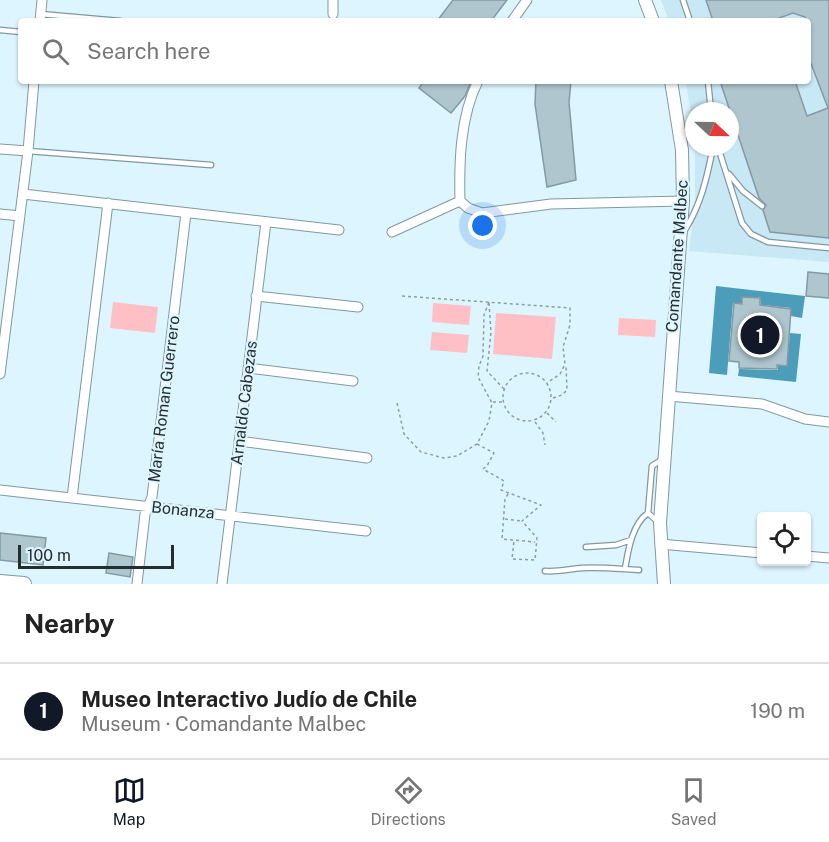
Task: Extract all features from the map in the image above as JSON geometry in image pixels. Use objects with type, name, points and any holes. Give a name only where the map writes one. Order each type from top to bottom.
[{"type":"main road","points":[[0,582],[24,584]]},
{"type":"street","points":[[40,18],[42,0]]},
{"type":"street","points":[[333,0],[333,14]]},
{"type":"street","points":[[514,18],[527,0]]},
{"type":"street","points":[[645,0],[652,18]]},
{"type":"street","points":[[0,369],[23,194],[34,84]]},
{"type":"street","points":[[477,84],[463,131],[459,171],[460,201],[468,208],[482,213],[550,204],[683,201]]},
{"type":"street","name":"Comandante Malbec","points":[[664,584],[660,544],[663,459],[683,201],[681,141],[672,84]]},
{"type":"street","points":[[0,149],[28,151]]},
{"type":"street","points":[[23,194],[339,230]]},
{"type":"street","points":[[392,232],[460,201]]},
{"type":"street","points":[[72,498],[108,203]]},
{"type":"street","name":"María Roman Guerrero","points":[[137,584],[145,514],[152,497],[186,213]]},
{"type":"street","points":[[0,214],[20,216]]},
{"type":"street","name":"Arnaldo Cabezas","points":[[222,584],[266,222]]},
{"type":"street","points":[[256,296],[358,307]]},
{"type":"street","points":[[248,368],[353,381]]},
{"type":"street","points":[[668,396],[762,404],[805,419],[829,422]]},
{"type":"street","points":[[239,441],[367,458]]},
{"type":"street","name":"Bonanza","points":[[0,490],[366,531]]},
{"type":"street","points":[[660,544],[757,553]]},
{"type":"street","points":[[811,556],[829,558]]},
{"type":"lane","points":[[683,0],[689,18]]},
{"type":"lane","points":[[0,30],[18,32]]},
{"type":"lane","points":[[708,84],[710,102]]},
{"type":"lane","points":[[28,151],[211,165]]},
{"type":"lane","points":[[680,238],[694,215],[705,189],[710,156]]},
{"type":"lane","points":[[721,156],[742,223],[751,234],[768,242],[829,248]]},
{"type":"lane","points":[[724,167],[743,191],[762,206]]},
{"type":"lane","points":[[648,513],[652,466],[663,459]]},
{"type":"lane","points":[[648,513],[660,523]]},
{"type":"lane","points":[[625,569],[631,540],[642,517],[648,513]]},
{"type":"lane","points":[[586,547],[616,545],[631,540]]},
{"type":"lane","points":[[544,571],[561,572],[579,568],[639,570]]},
{"type":"path","points":[[402,296],[570,308],[570,325],[563,347],[567,390],[562,395],[552,398]]},
{"type":"path","points":[[398,403],[404,434],[421,452],[444,458],[457,456],[477,444],[489,421],[492,403],[478,377],[483,356],[484,315],[489,302]]},
{"type":"path","points":[[489,302],[491,332],[487,371],[504,389]]},
{"type":"path","points":[[483,356],[487,358]]},
{"type":"path","points":[[547,383],[560,374],[565,364]]},
{"type":"path","points":[[529,373],[547,383],[552,398],[546,412],[534,421],[522,422],[513,418],[503,402],[504,389],[514,376],[529,373]]},
{"type":"path","points":[[492,403],[503,402]]},
{"type":"path","points":[[546,412],[556,422]]},
{"type":"path","points":[[534,421],[543,433],[545,445]]},
{"type":"path","points":[[477,444],[494,453],[483,469],[504,481],[501,490],[541,505],[522,521]]},
{"type":"path","points":[[509,493],[505,499],[502,539],[536,542]]},
{"type":"path","points":[[504,519],[522,521],[537,538],[535,560],[512,559],[514,540]]},
{"type":"shaded area","points":[[661,0],[829,0],[829,262],[689,251],[695,202],[695,156],[739,156],[739,102],[689,102],[686,84],[811,84],[811,18],[668,18]]},
{"type":"shaded area","points":[[113,302],[158,307],[155,333],[110,328]]},
{"type":"shaded area","points":[[433,303],[471,306],[469,325],[432,322]]},
{"type":"shaded area","points":[[496,313],[556,317],[552,359],[493,354]]},
{"type":"shaded area","points":[[619,318],[656,320],[655,337],[618,335]]},
{"type":"shaded area","points":[[432,332],[469,335],[467,353],[430,350]]},
{"type":"water","points":[[716,286],[805,296],[802,318],[791,316],[791,308],[761,305],[760,297],[742,297],[742,303],[733,303],[727,375],[709,373]]},
{"type":"water","points":[[790,333],[801,334],[796,382],[738,376],[739,369],[778,370],[778,366],[787,366]]},
{"type":"building","points":[[453,0],[507,0],[493,18],[439,18]]},
{"type":"building","points":[[706,0],[829,0],[829,238],[770,232],[763,210],[766,205],[759,198],[739,138],[739,102],[727,102],[721,84],[796,84],[807,116],[828,108],[811,64],[811,18],[793,13],[779,18],[712,18]]},
{"type":"building","points":[[422,84],[470,84],[465,96],[451,113],[419,88]]},
{"type":"building","points":[[536,84],[571,84],[569,102],[576,180],[547,187],[535,104]]},
{"type":"building","points":[[808,272],[829,274],[829,298],[806,296]]},
{"type":"building","points":[[742,297],[760,298],[760,305],[791,309],[787,366],[777,365],[777,369],[739,368],[739,362],[729,361],[734,303],[742,304]]},
{"type":"building","points":[[0,533],[46,538],[43,565],[0,560]]},
{"type":"building","points":[[109,553],[133,557],[130,577],[106,573]]},
{"type":"place","name":"Museo Interactivo Judío de Chile","points":[[760,335]]}]
